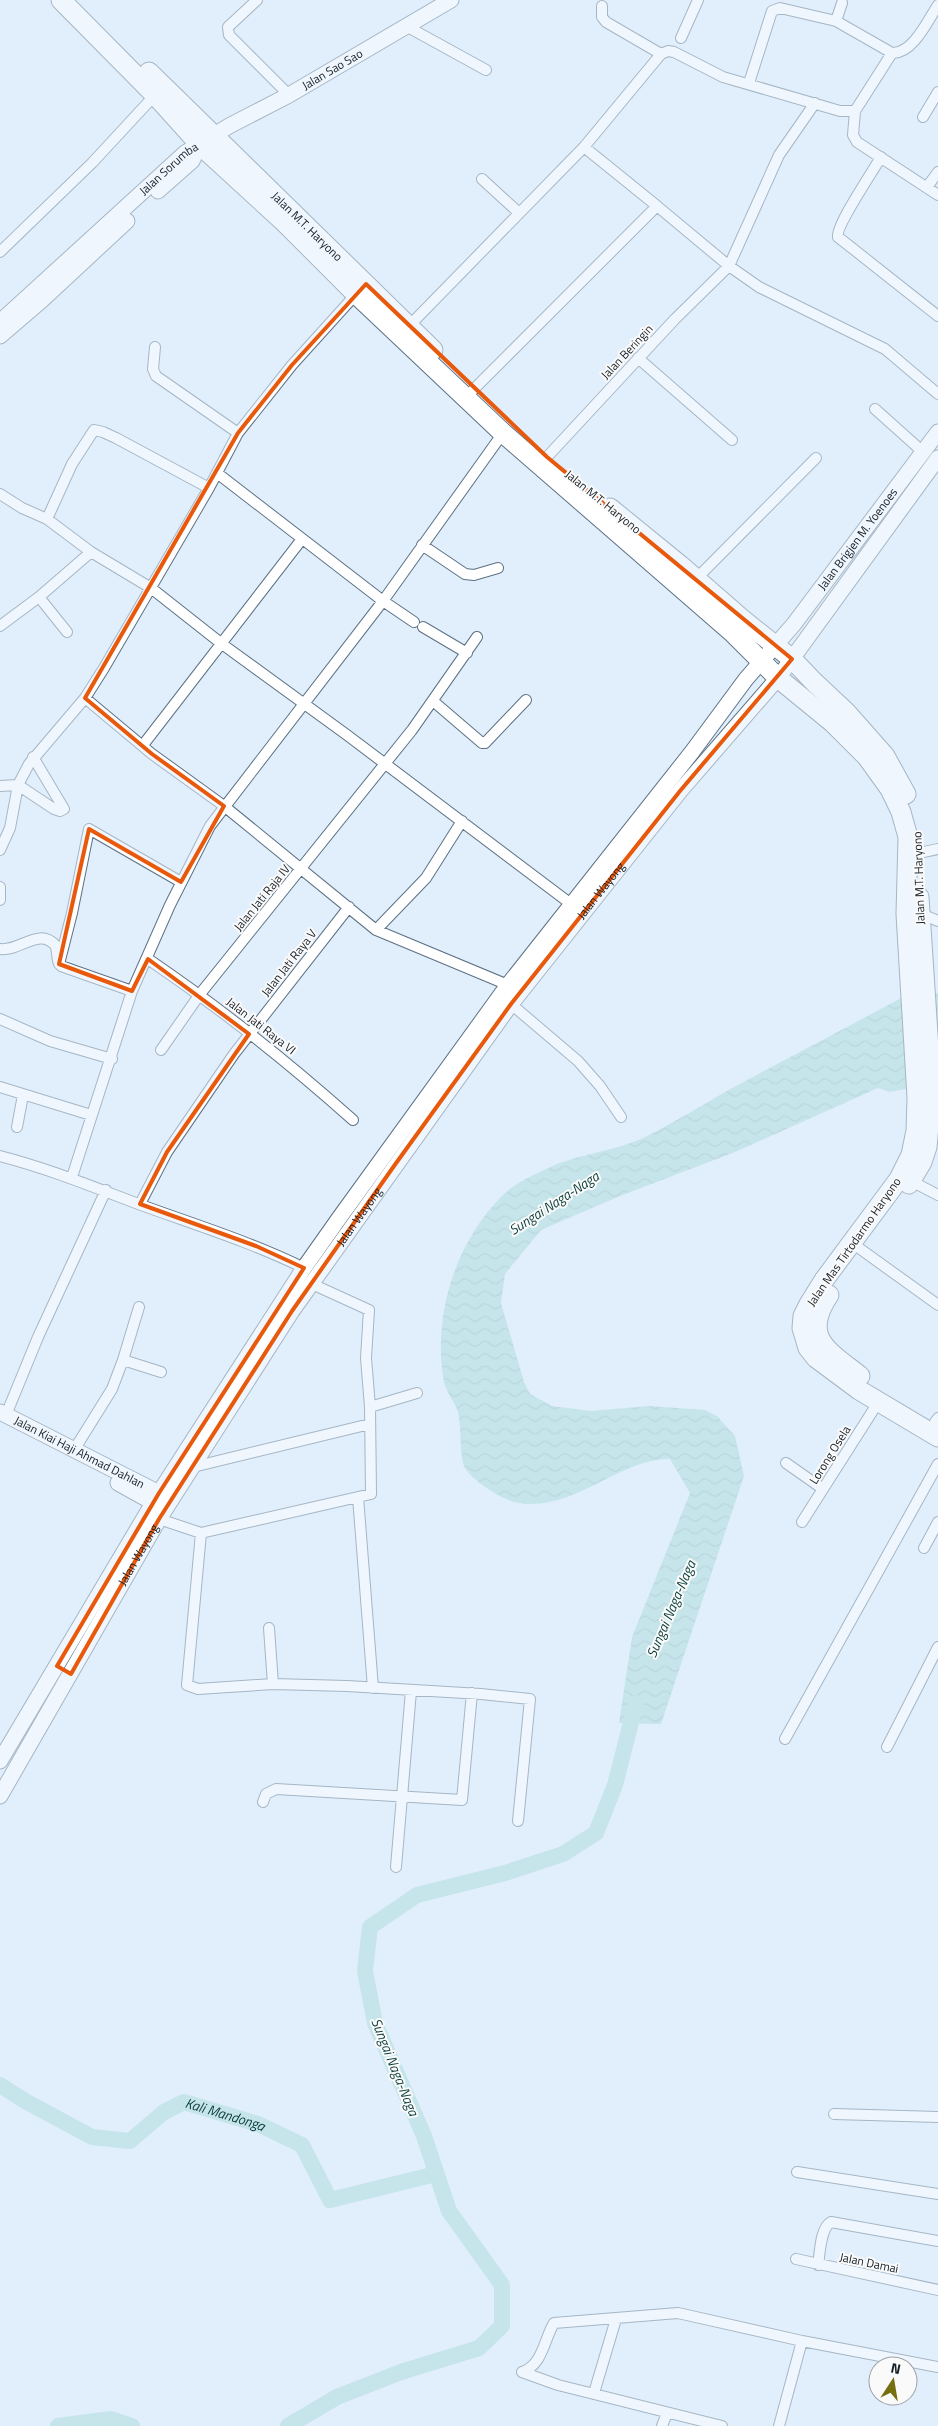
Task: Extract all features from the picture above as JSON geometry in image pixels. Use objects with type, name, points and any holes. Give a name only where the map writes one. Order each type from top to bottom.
[{"type":"highway","name":"Jalan M.T. Haryono","points":[[61,0],[155,95],[206,140],[361,289],[502,433],[732,632],[760,662],[833,723],[867,757],[890,789],[901,812],[908,837],[906,914],[918,990]]},
{"type":"highway","name":"Jalan M.T. Haryono","points":[[77,0],[206,140]]},
{"type":"highway","name":"Jalan M.T. Haryono","points":[[361,289],[409,326],[473,390],[547,457],[742,619],[792,658],[847,713],[885,756],[904,787],[915,816],[920,853],[918,990],[925,1096]]},
{"type":"highway","name":"Jalan Mas Tirtodarmo Haryono","points":[[925,1096],[927,1147],[911,1181],[809,1304],[803,1316],[803,1337],[808,1348],[816,1358],[879,1401],[937,1425]]},
{"type":"highway","name":"Jalan Mas Tirtodarmo Haryono","points":[[925,1096],[911,1155],[895,1185],[823,1303],[816,1324],[819,1340],[824,1347],[867,1381],[937,1425]]},
{"type":"main road","name":"Jalan Sao Sao","points":[[206,140],[290,95],[406,26],[434,4],[451,0]]},
{"type":"main road","name":"Jalan Sorumba","points":[[0,322],[185,153],[206,140]]},
{"type":"main road","name":"Jalan Sorumba","points":[[0,336],[42,300],[192,162],[206,140]]},
{"type":"main road","name":"Jalan Brigjen M. Yoenoes","points":[[760,662],[794,624],[938,432]]},
{"type":"main road","name":"Jalan Brigjen M. Yoenoes","points":[[778,678],[938,458]]},
{"type":"main road","name":"Jalan Wayong","points":[[0,1761],[57,1666],[153,1496],[304,1268],[508,985],[760,662]]},
{"type":"main road","name":"Jalan Wayong","points":[[0,1796],[159,1519],[292,1310],[511,1004],[701,765],[778,678]]},
{"type":"main road","name":"Jalan Kiai Haji Ahmad Dahlan","points":[[2,1417],[74,1450],[153,1496]]},
{"type":"main road","name":"Jalan Kiai Haji Ahmad Dahlan","points":[[2,1417],[153,1496]]},
{"type":"main road","points":[[57,1666],[71,1674]]},
{"type":"street","points":[[258,0],[228,28],[229,35],[290,95]]},
{"type":"street","points":[[681,38],[698,0]]},
{"type":"street","points":[[836,21],[842,3]]},
{"type":"street","points":[[748,83],[769,18],[775,8],[836,21],[892,53],[897,53],[909,46],[938,5]]},
{"type":"street","points":[[602,6],[602,17],[606,22],[661,54]]},
{"type":"street","points":[[406,26],[486,70]]},
{"type":"street","points":[[409,326],[584,146],[661,54],[668,51],[674,52],[712,72],[840,111],[855,111]]},
{"type":"street","points":[[892,53],[855,111],[853,135],[857,142],[938,196]]},
{"type":"street","points":[[922,117],[938,92]]},
{"type":"street","points":[[0,252],[92,163],[155,95]]},
{"type":"street","points":[[729,266],[779,155],[815,103]]},
{"type":"street","points":[[584,146],[729,266],[767,291],[885,349],[938,394]]},
{"type":"street","points":[[881,157],[842,220],[837,233],[838,238],[938,316]]},
{"type":"street","points":[[926,187],[938,172]]},
{"type":"street","points":[[482,179],[519,213]]},
{"type":"street","points":[[473,390],[656,206]]},
{"type":"street","name":"Jalan Beringin","points":[[547,457],[638,358],[729,266]]},
{"type":"street","points":[[0,850],[10,828],[18,785],[33,757],[85,698],[209,488],[238,433],[292,365],[361,289]]},
{"type":"street","points":[[154,347],[153,369],[156,376],[238,433]]},
{"type":"street","points":[[638,358],[732,440]]},
{"type":"street","points":[[875,409],[923,452]]},
{"type":"street","points":[[47,519],[72,464],[86,439],[92,432],[97,430],[209,488]]},
{"type":"street","points":[[72,1177],[91,1115],[112,1059],[132,991],[200,843],[224,806],[382,601],[502,433]]},
{"type":"street","points":[[696,579],[816,458]]},
{"type":"street","points":[[217,473],[382,601],[467,653]]},
{"type":"street","points":[[0,494],[22,508],[47,519],[91,552],[151,588],[222,644],[304,703],[572,904]]},
{"type":"street","points":[[143,745],[302,539]]},
{"type":"street","points":[[422,545],[466,574],[474,575],[498,568]]},
{"type":"street","points":[[0,626],[91,552]]},
{"type":"street","points":[[39,596],[67,632]]},
{"type":"street","name":"Jalan Jati Raja IV","points":[[160,1050],[200,994],[301,870],[433,701],[477,637]]},
{"type":"street","points":[[85,698],[143,745],[224,806],[376,930],[508,985]]},
{"type":"street","points":[[433,701],[482,743],[485,743],[526,700]]},
{"type":"street","points":[[0,786],[18,785],[54,809],[60,811],[64,809],[33,757]]},
{"type":"street","points":[[376,930],[426,878],[462,821]]},
{"type":"street","points":[[59,964],[89,829],[181,882]]},
{"type":"street","points":[[920,853],[938,850]]},
{"type":"street","points":[[0,887],[0,900]]},
{"type":"street","name":"Jalan Jati Raya V","points":[[140,1204],[167,1152],[249,1034],[349,907]]},
{"type":"street","points":[[919,912],[938,921]]},
{"type":"street","points":[[0,949],[11,950],[34,939],[43,938],[56,946],[59,964]]},
{"type":"street","name":"Jalan Jati Raya VI","points":[[148,958],[200,994],[283,1059],[353,1120]]},
{"type":"street","points":[[59,964],[132,991]]},
{"type":"street","points":[[511,1004],[578,1061],[600,1086],[621,1117]]},
{"type":"street","points":[[0,1019],[50,1041],[112,1059]]},
{"type":"street","points":[[0,1087],[91,1115]]},
{"type":"street","points":[[17,1127],[23,1095]]},
{"type":"street","points":[[0,1156],[72,1177],[256,1246],[304,1268]]},
{"type":"street","points":[[911,1181],[938,1195]]},
{"type":"street","points":[[2,1417],[106,1190]]},
{"type":"street","points":[[857,1247],[938,1304]]},
{"type":"street","points":[[159,1519],[201,1533],[371,1494],[370,1408],[366,1358],[369,1310],[312,1284]]},
{"type":"street","points":[[74,1450],[104,1403],[123,1360],[138,1307]]},
{"type":"street","points":[[123,1360],[161,1372]]},
{"type":"street","points":[[370,1408],[417,1393]]},
{"type":"street","name":"Lorong Osela","points":[[802,1522],[879,1401]]},
{"type":"street","points":[[193,1467],[370,1424]]},
{"type":"street","points":[[786,1463],[823,1489]]},
{"type":"street","points":[[785,1739],[938,1464]]},
{"type":"street","points":[[358,1497],[373,1688]]},
{"type":"street","points":[[924,1548],[938,1522]]},
{"type":"street","points":[[201,1533],[187,1684],[198,1689],[273,1684],[373,1688],[472,1693],[532,1701],[518,1821]]},
{"type":"street","points":[[269,1628],[273,1684]]},
{"type":"street","points":[[887,1747],[938,1647]]},
{"type":"street","points":[[396,1867],[400,1797],[412,1691]]},
{"type":"street","points":[[264,1802],[266,1794],[276,1789],[462,1800],[472,1693]]},
{"type":"street","points":[[834,2114],[938,2117]]},
{"type":"street","points":[[797,2172],[938,2194]]},
{"type":"street","points":[[818,2265],[825,2230],[827,2224],[831,2222],[938,2241]]},
{"type":"street","name":"Jalan Damai","points":[[796,2259],[938,2290]]},
{"type":"street","points":[[722,2426],[558,2385],[522,2372],[526,2371],[541,2353],[554,2323],[678,2313],[802,2341],[938,2367]]},
{"type":"street","points":[[594,2393],[616,2319]]},
{"type":"street","points":[[779,2426],[802,2341]]},
{"type":"street","points":[[662,2426],[667,2413]]},
{"type":"highlighted area","points":[[366,284],[547,457],[792,659],[680,791],[511,1004],[394,1166],[292,1311],[159,1519],[71,1674],[57,1666],[159,1493],[304,1268],[256,1246],[140,1204],[167,1152],[249,1034],[148,959],[132,991],[59,964],[89,829],[181,882],[224,806],[152,754],[85,698],[238,433],[292,365]]},
{"type":"water","points":[[938,993],[938,1083],[890,1092],[878,1088],[735,1152],[620,1196],[541,1230],[505,1274],[501,1303],[524,1382],[530,1394],[552,1406],[591,1411],[649,1406],[705,1410],[717,1416],[735,1436],[744,1476],[661,1724],[619,1723],[632,1637],[690,1493],[670,1459],[634,1466],[578,1493],[559,1500],[539,1504],[519,1503],[505,1498],[488,1489],[467,1472],[461,1449],[458,1413],[444,1382],[441,1357],[441,1332],[445,1307],[451,1282],[460,1258],[486,1214],[507,1191],[517,1184],[568,1160],[645,1137],[901,998]]},
{"type":"waterway","name":"Sungai Naga-Naga","points":[[288,2426],[337,2397],[401,2372],[479,2348],[502,2326],[502,2285],[449,2211],[424,2136],[375,2023],[365,1971],[370,1927],[417,1895],[505,1873],[563,1854],[596,1833],[615,1785],[636,1703]]},
{"type":"waterway","name":"Kali Mandonga","points":[[0,2085],[25,2101],[92,2137],[130,2141],[164,2112],[184,2102],[258,2124],[302,2145],[330,2200],[436,2174]]},
{"type":"waterway","name":"Sungai Naga-Naga","points":[[58,2426],[111,2419],[132,2426]]}]
